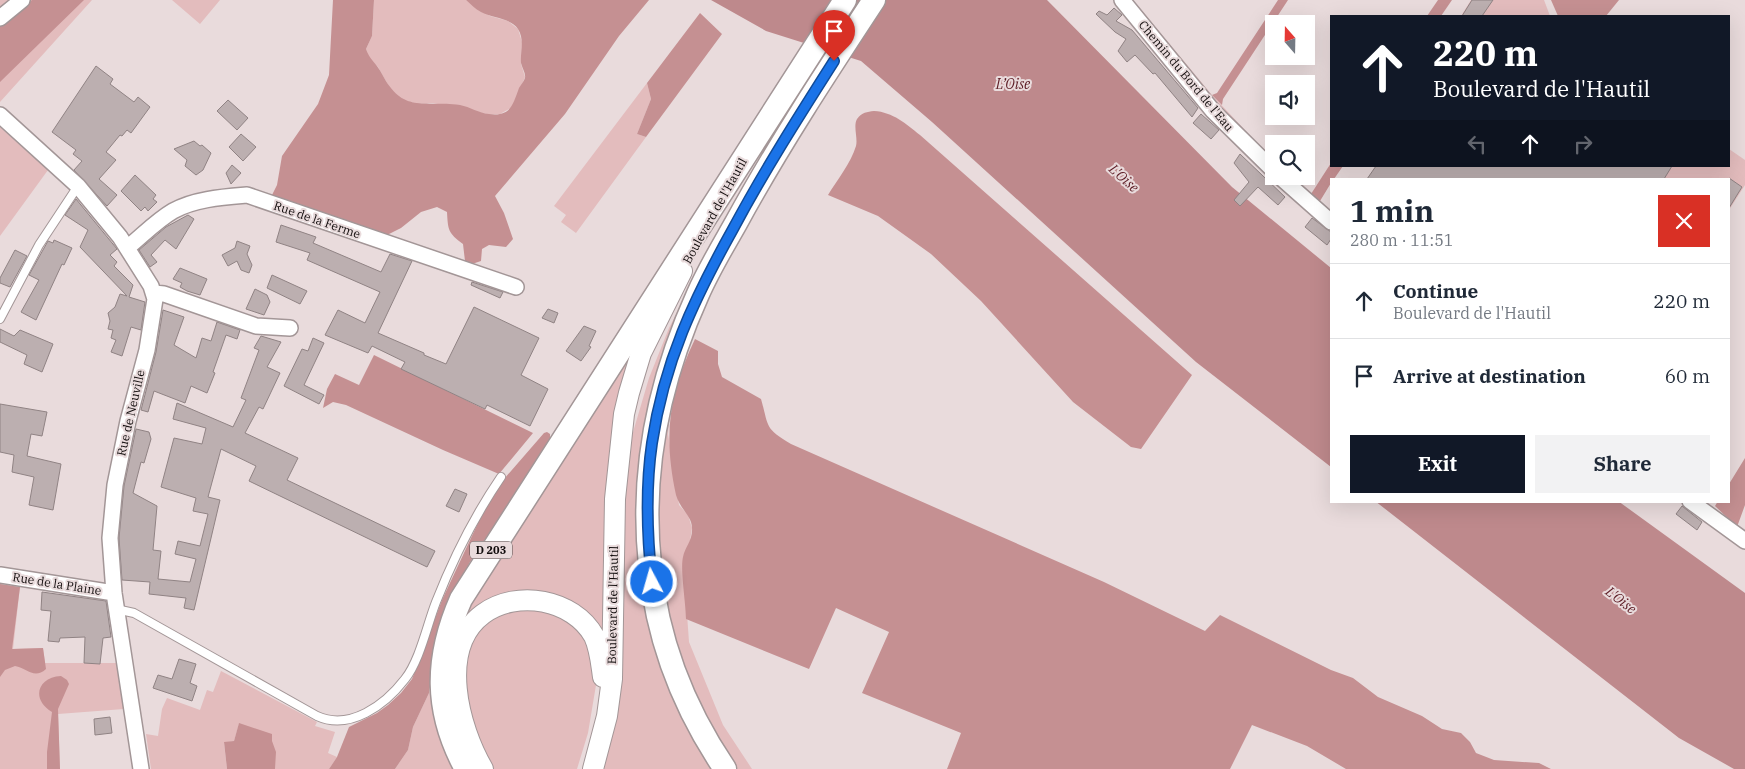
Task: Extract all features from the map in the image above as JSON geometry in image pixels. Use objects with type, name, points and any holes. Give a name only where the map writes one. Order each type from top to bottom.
[{"type":"main road","name":"Boulevard de l'Hautil","points":[[594,769],[603,734],[612,670],[615,499],[628,393],[641,353],[728,183],[845,0]]},
{"type":"main road","name":"Boulevard de l'Hautil","points":[[622,439],[643,377],[670,320],[700,266],[874,0]]},
{"type":"main road","points":[[724,769],[687,705],[669,660],[661,633],[648,547],[647,490],[652,441],[673,356],[699,291],[767,166]]},
{"type":"main road","name":"D 203","points":[[466,769],[450,736],[444,711],[442,684],[444,647],[459,604],[474,576],[728,183]]},
{"type":"main road","points":[[482,769],[462,725],[457,690],[458,662],[465,637],[476,620],[490,609],[507,602],[531,600],[549,603],[575,616],[588,628],[597,643],[602,665],[604,693],[603,734]]},
{"type":"street","points":[[0,18],[22,0]]},
{"type":"street","name":"Chemin du Bord de l'Eau","points":[[1122,0],[1213,111],[1265,162]]},
{"type":"street","points":[[0,115],[78,186],[127,248],[152,286],[154,293],[164,294],[256,326],[290,328]]},
{"type":"street","points":[[1289,185],[1330,221]]},
{"type":"street","name":"Rue de la Ferme","points":[[127,248],[163,217],[176,210],[204,201],[247,195],[516,287]]},
{"type":"street","name":"Rue de Neuville","points":[[141,769],[116,609],[110,538],[115,485],[128,421],[147,350],[154,313],[154,293]]},
{"type":"street","points":[[1693,503],[1745,542]]},
{"type":"street","name":"Rue de la Plaine","points":[[0,575],[114,593]]},
{"type":"lane","points":[[0,319],[39,245],[78,186]]},
{"type":"lane","points":[[116,609],[134,613],[326,720],[341,722],[366,712],[390,694],[409,672],[437,600],[481,506],[501,477]]},
{"type":"shaded area","points":[[0,0],[92,0],[0,102]]},
{"type":"shaded area","points":[[32,0],[84,0],[0,82],[0,26]]},
{"type":"shaded area","points":[[172,0],[220,0],[200,24]]},
{"type":"shaded area","points":[[333,0],[374,0],[372,36],[366,49],[390,87],[398,95],[415,103],[460,105],[485,113],[496,114],[507,111],[510,108],[525,78],[521,63],[522,46],[520,33],[515,25],[481,12],[466,0],[649,0],[619,36],[565,114],[495,196],[504,213],[513,239],[506,247],[489,245],[482,249],[481,261],[472,264],[465,261],[463,244],[450,231],[447,212],[437,207],[421,212],[401,228],[387,235],[274,199],[272,195],[277,185],[282,156],[318,104],[329,75]]},
{"type":"shaded area","points":[[374,0],[466,0],[490,16],[508,21],[518,29],[522,42],[521,64],[525,77],[515,103],[500,114],[487,114],[433,103],[417,104],[403,100],[391,90],[378,67],[368,58],[366,49],[372,36]]},
{"type":"shaded area","points":[[1127,0],[1133,0],[1212,95],[1265,153],[1244,135]]},
{"type":"shaded area","points":[[1278,0],[1288,0],[1278,15],[1268,15]]},
{"type":"shaded area","points":[[1438,0],[1452,0],[1442,15],[1428,15]]},
{"type":"shaded area","points":[[1471,0],[1544,0],[1550,15],[1462,15]]},
{"type":"shaded area","points":[[1551,0],[1619,0],[1607,15],[1558,15]]},
{"type":"shaded area","points":[[700,13],[722,34],[646,137],[637,134],[651,99],[647,83]]},
{"type":"shaded area","points":[[1265,20],[1265,35],[1223,99],[1222,105],[1212,95],[1217,93]]},
{"type":"shaded area","points":[[647,83],[651,99],[637,134],[646,137],[576,233],[561,222],[566,215],[554,206]]},
{"type":"shaded area","points":[[874,111],[893,116],[920,135],[1192,375],[1141,449],[1131,447],[1073,402],[981,301],[931,254],[878,216],[828,195],[854,152],[857,119],[867,112]]},
{"type":"shaded area","points":[[0,127],[48,170],[0,236]]},
{"type":"shaded area","points":[[1730,150],[1745,160],[1745,185],[1730,208],[1730,178],[1511,178],[1495,167],[1730,167]]},
{"type":"shaded area","points":[[1330,165],[1330,167],[1342,167],[1335,178],[1330,178],[1330,185],[1320,201],[1311,194]]},
{"type":"shaded area","points":[[683,301],[638,518],[714,769],[602,769],[622,672],[623,510],[631,439],[649,378],[669,328]]},
{"type":"shaded area","points":[[637,337],[603,628],[598,629],[541,594],[455,631],[466,604]]},
{"type":"shaded area","points":[[695,339],[718,351],[718,364],[722,377],[761,399],[769,426],[776,434],[791,444],[1104,582],[1205,631],[1220,615],[1331,670],[1353,678],[1378,697],[1422,716],[1442,729],[1461,733],[1470,742],[1476,753],[1494,760],[1539,763],[1551,769],[1346,769],[1307,746],[1252,725],[1230,769],[947,769],[961,733],[862,693],[889,632],[836,608],[809,669],[686,619],[682,562],[692,528],[690,520],[676,495],[672,473],[669,433],[674,396],[686,359]]},
{"type":"shaded area","points":[[374,355],[533,433],[499,474],[346,405],[333,402],[323,408],[327,389],[335,374],[359,385]]},
{"type":"shaded area","points":[[670,411],[668,434],[679,505],[688,515],[692,528],[690,541],[683,558],[689,642],[723,725],[752,769],[738,769],[727,755],[699,704],[678,650],[668,613],[657,543],[659,464]]},
{"type":"shaded area","points":[[544,433],[550,434],[550,441],[470,562],[448,603],[429,693],[413,727],[408,750],[395,769],[329,769],[337,757],[349,727],[377,713],[388,705],[412,679],[442,600],[485,508],[504,479]]},
{"type":"shaded area","points":[[1745,458],[1745,505],[1737,527],[1715,506],[1717,503],[1730,503],[1730,482]]},
{"type":"shaded area","points":[[0,584],[20,587],[13,649],[43,648],[45,663],[118,663],[124,709],[58,714],[60,769],[0,769]]},
{"type":"shaded area","points":[[0,584],[20,587],[12,649],[43,648],[46,669],[42,672],[34,673],[15,666],[5,670],[0,677]]},
{"type":"shaded area","points":[[518,607],[560,615],[588,639],[597,668],[596,685],[588,733],[577,769],[491,769],[476,742],[464,674],[471,642],[490,619]]},
{"type":"shaded area","points":[[433,669],[457,769],[395,769],[408,750],[413,727],[429,693]]},
{"type":"shaded area","points":[[221,671],[317,722],[315,726],[335,732],[328,753],[337,757],[329,769],[275,769],[275,760],[239,724],[234,741],[224,743],[227,769],[151,769],[146,734],[158,736],[162,709],[167,698],[200,710],[207,690],[213,692]]},
{"type":"shaded area","points":[[61,676],[69,684],[58,709],[60,769],[47,769],[52,712],[45,707],[39,696],[42,685],[47,680]]},
{"type":"shaded area","points":[[239,723],[272,734],[272,741],[276,752],[275,769],[227,769],[224,742],[234,741]]},
{"type":"water","name":"L’Oise","points":[[711,0],[1047,0],[1232,187],[1330,267],[1330,466],[1196,362],[932,122],[861,61],[766,31]]},
{"type":"water","name":"L'Oise","points":[[1378,503],[1621,503],[1745,593],[1745,769],[1734,769],[1679,738]]},
{"type":"building","points":[[1472,0],[1493,0],[1483,15],[1463,15]]},
{"type":"building","points":[[1114,8],[1122,15],[1116,21],[1132,30],[1198,108],[1192,117],[1155,73],[1153,74],[1135,55],[1127,62],[1118,51],[1126,39],[1115,32],[1096,14],[1099,11],[1107,15]]},
{"type":"building","points":[[96,66],[113,79],[110,84],[134,102],[138,97],[150,107],[131,133],[127,130],[122,136],[120,135],[106,152],[116,160],[99,179],[117,195],[107,206],[74,170],[82,161],[73,154],[76,150],[52,132]]},
{"type":"building","points":[[228,100],[248,118],[237,130],[217,111]]},
{"type":"building","points":[[1201,114],[1219,130],[1211,139],[1193,123]]},
{"type":"building","points":[[241,134],[256,147],[243,161],[229,147]]},
{"type":"building","points":[[194,141],[211,153],[203,170],[196,175],[185,166],[187,160],[174,149]]},
{"type":"building","points":[[1240,154],[1265,178],[1265,185],[1272,185],[1285,197],[1278,205],[1258,187],[1240,206],[1234,200],[1249,182],[1234,163]]},
{"type":"building","points":[[232,165],[241,173],[231,184],[226,173]]},
{"type":"building","points":[[1375,167],[1671,167],[1665,178],[1368,178]]},
{"type":"building","points":[[135,175],[156,195],[153,199],[157,202],[148,211],[145,207],[141,211],[121,191]]},
{"type":"building","points":[[1730,179],[1742,187],[1730,206]]},
{"type":"building","points":[[76,199],[117,249],[110,255],[117,262],[114,266],[133,285],[129,297],[145,302],[141,330],[131,327],[122,356],[111,352],[116,340],[111,338],[113,330],[108,329],[110,321],[108,313],[115,307],[120,294],[127,296],[80,247],[88,230],[65,215]]},
{"type":"building","points":[[188,215],[194,219],[176,249],[165,240],[151,255],[157,262],[150,267],[139,250],[166,227]]},
{"type":"building","points":[[1312,218],[1330,231],[1330,240],[1327,245],[1305,227]]},
{"type":"building","points":[[281,225],[316,237],[313,243],[381,272],[390,254],[412,261],[378,333],[424,353],[424,355],[446,364],[474,307],[539,338],[521,375],[548,389],[530,426],[487,405],[485,409],[401,369],[405,362],[372,346],[368,353],[325,335],[338,310],[365,323],[380,292],[307,260],[310,253],[276,242]]},
{"type":"building","points":[[54,240],[72,248],[64,265],[62,264],[36,320],[21,312],[39,280],[29,275],[48,241],[53,243]]},
{"type":"building","points":[[237,241],[250,246],[247,254],[252,265],[249,273],[241,270],[237,261],[228,266],[222,255],[235,248]]},
{"type":"building","points":[[15,250],[27,256],[10,287],[0,283],[0,278]]},
{"type":"building","points":[[180,268],[207,279],[200,295],[180,287],[182,283],[173,279]]},
{"type":"building","points":[[272,275],[307,291],[300,304],[267,288]]},
{"type":"building","points":[[472,282],[503,292],[500,298],[471,285]]},
{"type":"building","points":[[255,289],[267,295],[270,302],[264,315],[246,309]]},
{"type":"building","points":[[548,309],[558,313],[554,323],[542,318]]},
{"type":"building","points":[[163,310],[184,317],[174,345],[196,358],[202,338],[211,341],[217,322],[240,330],[237,339],[226,335],[207,393],[191,386],[185,403],[154,391],[148,412],[141,410],[156,352]]},
{"type":"building","points":[[584,326],[596,331],[589,346],[591,347],[581,361],[566,351]]},
{"type":"building","points":[[0,329],[14,336],[20,330],[53,344],[42,372],[24,364],[27,355],[0,342]]},
{"type":"building","points":[[261,336],[281,342],[267,367],[280,373],[263,409],[259,407],[245,433],[298,458],[287,480],[435,551],[427,567],[249,481],[256,466],[221,449],[208,497],[220,500],[194,610],[184,608],[186,598],[149,594],[150,582],[122,580],[119,538],[124,486],[136,429],[149,432],[151,439],[144,463],[141,462],[133,493],[157,506],[153,550],[161,551],[158,579],[190,582],[196,559],[175,554],[178,541],[200,546],[208,514],[193,511],[196,498],[161,487],[174,438],[202,444],[206,428],[173,419],[177,403],[233,427],[246,400],[241,398],[259,350],[254,348]]},
{"type":"building","points":[[313,338],[324,343],[304,385],[324,395],[319,404],[284,386],[302,349],[308,351]]},
{"type":"building","points":[[0,404],[47,412],[42,436],[31,434],[27,456],[61,464],[53,510],[29,505],[34,477],[12,472],[14,455],[0,452]]},
{"type":"building","points":[[455,489],[467,494],[459,512],[446,506]]},
{"type":"building","points":[[1682,506],[1702,522],[1697,530],[1676,514]]},
{"type":"building","points":[[42,592],[106,601],[111,637],[103,638],[100,664],[84,663],[85,637],[60,638],[59,642],[48,641],[51,611],[41,610]]},
{"type":"building","points":[[179,659],[196,664],[190,683],[197,686],[192,701],[153,688],[158,675],[172,679]]},
{"type":"building","points":[[110,717],[112,733],[95,735],[94,719]]},
{"type":"route","points":[[652,582],[648,547],[647,490],[652,441],[658,410],[673,356],[699,291],[758,182],[834,61]]}]
